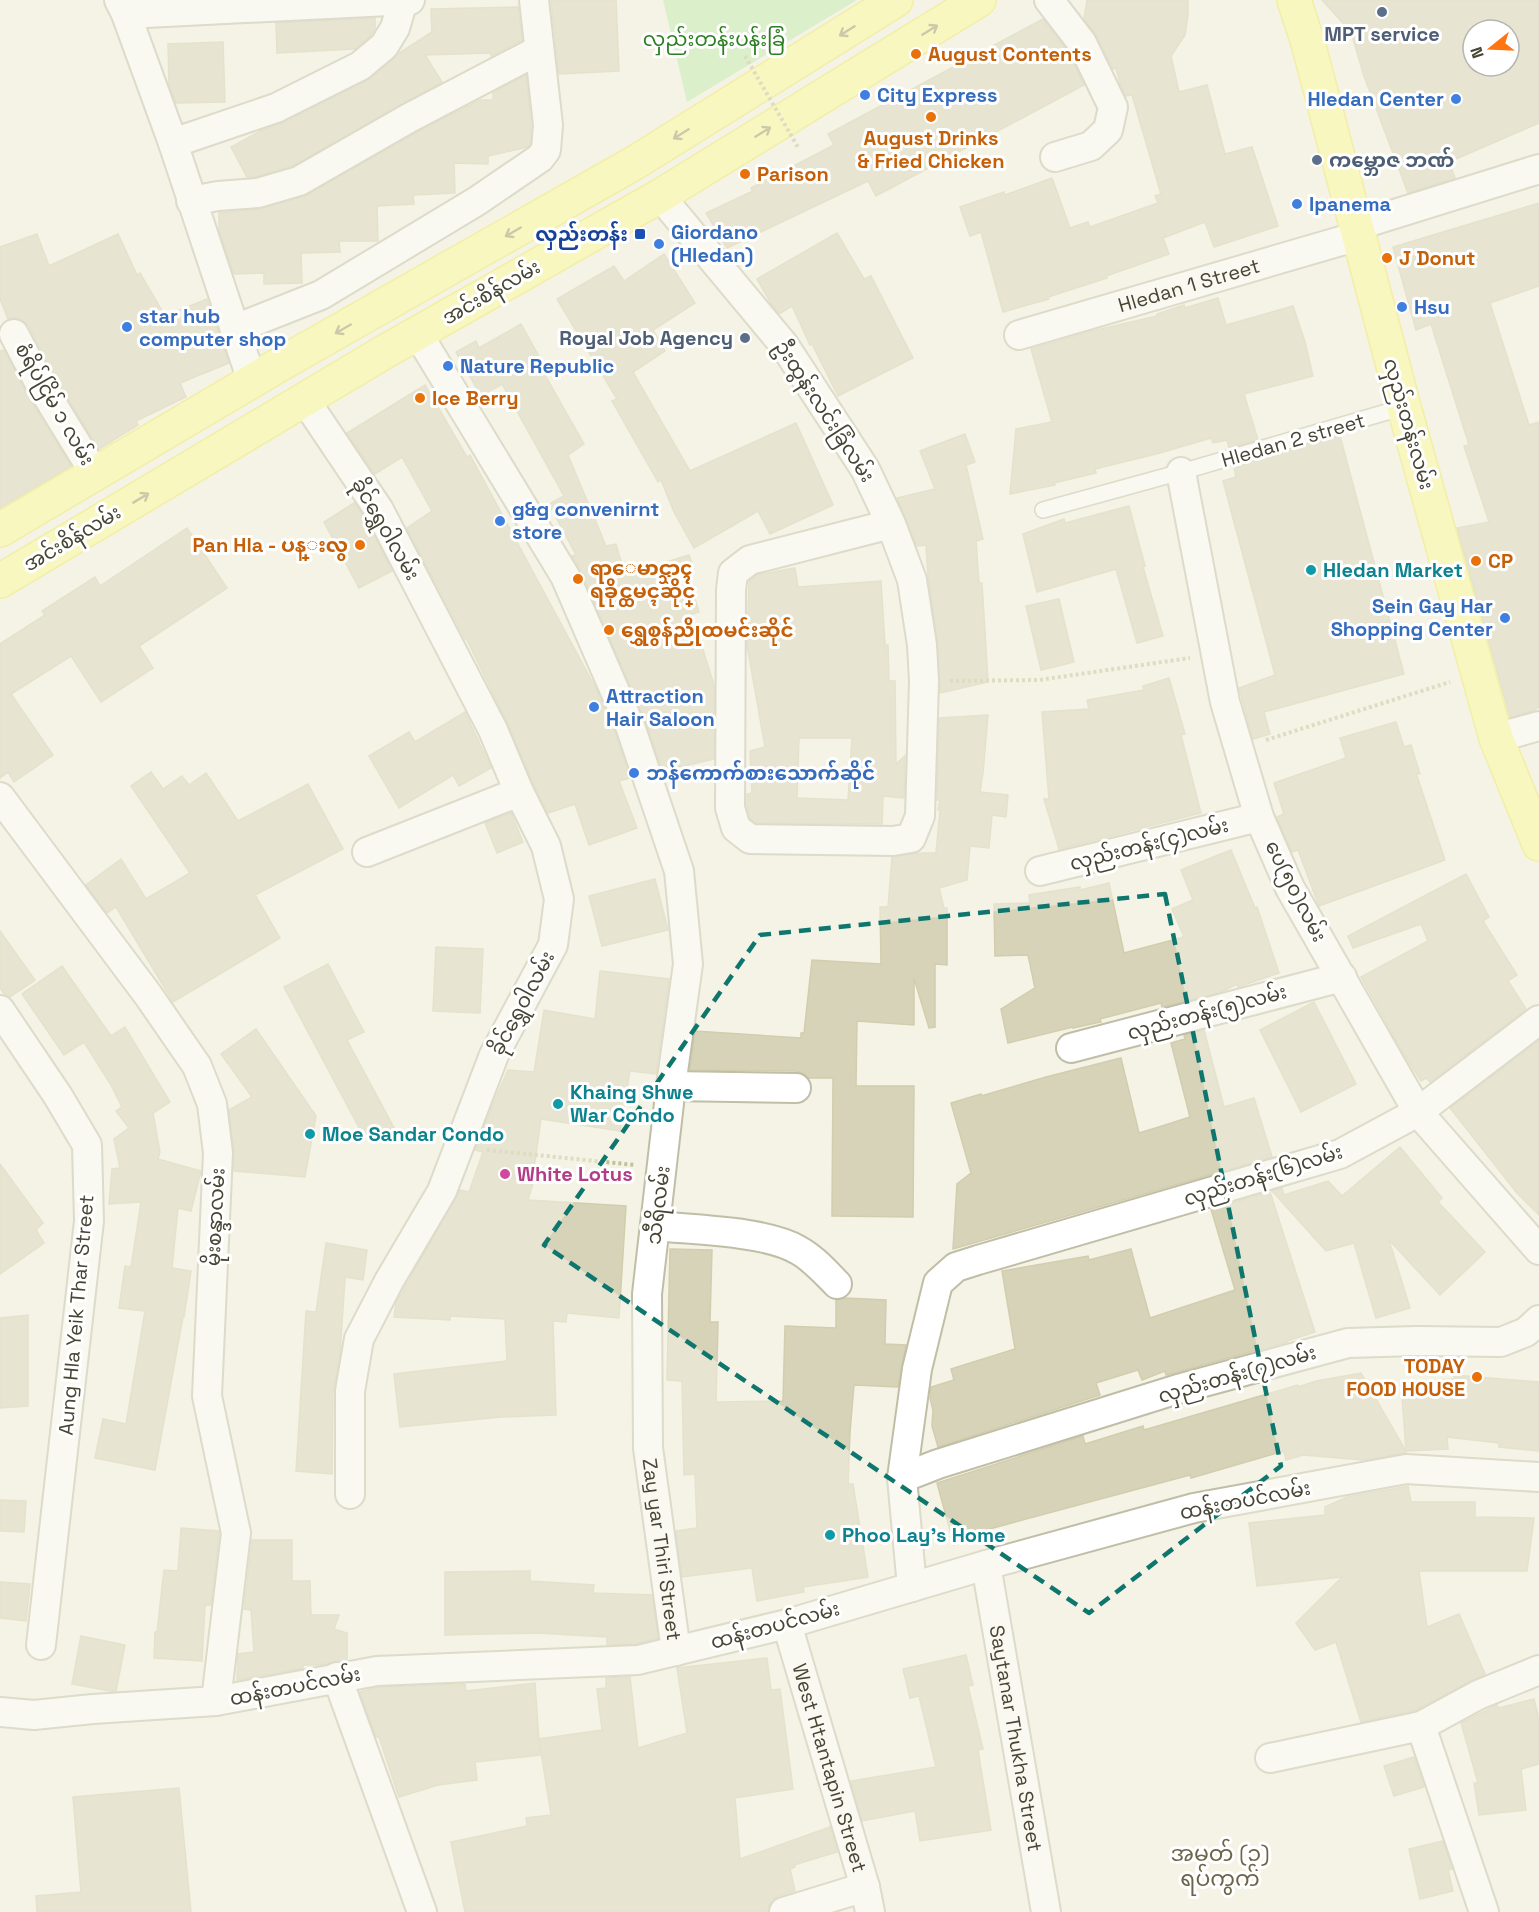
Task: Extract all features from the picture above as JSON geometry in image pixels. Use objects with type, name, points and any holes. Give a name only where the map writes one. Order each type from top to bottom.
[{"type":"main road","name":"အင်းစိန်လမ်း","points":[[2,523],[95,474],[252,381],[636,162],[896,0]]},
{"type":"main road","name":"အင်းစိန်လမ်း","points":[[0,581],[386,351],[660,196],[979,0]]},
{"type":"main road","points":[[1284,0],[1308,43]]},
{"type":"main road","name":"လှည်းတန်းလမ်း","points":[[1294,0],[1308,43],[1404,407],[1496,738],[1539,844]]},
{"type":"main road","points":[[1304,0],[1308,43]]},
{"type":"street","points":[[252,381],[173,143],[122,7],[410,0]]},
{"type":"street","points":[[235,329],[321,295],[477,201],[540,158],[546,150],[548,125],[534,0]]},
{"type":"street","points":[[1049,0],[1082,43],[1113,107],[1108,130],[1091,146],[1055,157]]},
{"type":"street","points":[[173,143],[276,108],[360,66],[384,46],[394,28],[402,1]]},
{"type":"street","points":[[191,201],[258,193],[299,181],[419,113],[539,50]]},
{"type":"street","name":"Hledan 1 Street","points":[[1019,335],[1357,231],[1539,169]]},
{"type":"street","name":"ဦးထွန်းလင်းခြံလမ်း","points":[[660,196],[784,345],[865,469],[891,524],[912,580],[922,645],[924,681],[920,816],[911,838],[893,842],[750,839],[736,828],[730,808],[729,700],[733,573],[750,560],[891,524]]},
{"type":"street","name":"စံရိပ်ငြိမ် ၁ လမ်း","points":[[14,334],[41,386],[95,474]]},
{"type":"street","name":"သီရိလမ်း","points":[[418,334],[565,576],[630,726],[679,871],[688,964],[671,1086],[647,1294],[648,1448]]},
{"type":"street","name":"ခိုင်ရွှေဝါလမ်း","points":[[305,400],[379,510],[493,730],[519,792],[546,846],[559,899],[553,945],[494,1054],[442,1191],[389,1281],[359,1339],[350,1391],[350,1494]]},
{"type":"street","name":"ပေ(၅၀)လမ်း","points":[[1182,472],[1225,702],[1259,818],[1290,888],[1418,1112],[1539,1250]]},
{"type":"street","points":[[1496,738],[1539,726]]},
{"type":"street","points":[[367,852],[519,792]]},
{"type":"street","name":"မိုးစန္ဒာလမ်း","points":[[0,797],[197,1066],[212,1104],[218,1153],[207,1395],[236,1533],[216,1701]]},
{"type":"street","name":"လှည်းတန်း(၄)လမ်း","points":[[1040,871],[1259,818]]},
{"type":"street","name":"လှည်းတန်း(၅)လမ်း","points":[[1071,1048],[1342,977]]},
{"type":"street","name":"Aung Hla Yeik Thar Street","points":[[0,1010],[58,1096],[87,1145],[89,1221],[41,1645]]},
{"type":"street","name":"လှည်းတန်း(၆)လမ်း","points":[[902,1478],[917,1369],[938,1283],[956,1267],[1340,1154],[1418,1112],[1539,1020]]},
{"type":"street","points":[[671,1086],[796,1088]]},
{"type":"street","points":[[656,1226],[763,1238],[798,1250],[818,1265],[837,1284]]},
{"type":"street","name":"လှည်းတန်း(၇)လမ်း","points":[[902,1478],[938,1464],[1178,1389],[1348,1343],[1502,1342],[1526,1332],[1539,1320]]},
{"type":"street","name":"Zay yar Thiri Street","points":[[648,1448],[676,1651]]},
{"type":"street","name":"ထန်းတပင်လမ်း","points":[[0,1712],[34,1715],[216,1701],[376,1671],[638,1660],[787,1624],[986,1565],[1194,1508],[1406,1469],[1539,1477]]},
{"type":"street","points":[[902,1478],[912,1587]]},
{"type":"street","name":"Saytanar Thukha Street","points":[[986,1565],[1046,1912]]},
{"type":"street","name":"West Htantapin Street","points":[[787,1624],[868,1899]]},
{"type":"street","points":[[1270,1758],[1421,1726],[1478,1695],[1539,1670]]},
{"type":"street","points":[[337,1677],[423,1912]]},
{"type":"street","points":[[1421,1726],[1484,1912]]},
{"type":"street","points":[[784,1912],[868,1899]]},
{"type":"lane","name":"Hledan 2 street","points":[[1043,510],[1404,407]]},
{"type":"path","points":[[746,56],[799,149]]},
{"type":"path","points":[[924,681],[1039,680],[1215,655]]},
{"type":"path","points":[[1239,748],[1478,674]]},
{"type":"path","points":[[459,1147],[662,1168]]},
{"type":"highlighted area","points":[[1165,894],[1281,1466],[1089,1613],[544,1245],[760,935]]},
{"type":"green space","name":"လှည်းတန်းပန်းခြံ","points":[[663,0],[857,0],[687,102]]},
{"type":"building","points":[[551,0],[616,0],[619,71],[559,74]]},
{"type":"building","points":[[1087,0],[1188,0],[1185,35],[1171,56],[1179,92],[1207,85],[1225,154],[1252,147],[1278,226],[1214,247],[1205,222],[1163,238],[1169,254],[1106,276],[1107,278],[1048,297],[1049,299],[1003,312],[981,232],[970,236],[960,207],[1004,192],[1005,195],[1052,178],[1070,228],[1088,222],[1090,227],[1158,203],[1155,196],[1161,194],[1132,95],[1126,96],[1116,68],[1113,69],[1097,36],[1084,19]]},
{"type":"building","name":"Hledan Center","points":[[1322,0],[1539,0],[1539,123],[1449,162],[1455,178],[1408,193],[1364,76],[1351,32]]},
{"type":"building","points":[[518,7],[522,40],[491,56],[491,53],[425,55],[442,82],[292,166],[255,177],[247,177],[231,147],[370,79],[399,53],[432,32],[431,9]]},
{"type":"building","points":[[375,18],[375,28],[371,35],[355,49],[277,53],[276,23]]},
{"type":"building","points":[[1043,19],[1068,52],[1084,85],[876,196],[868,181],[727,248],[706,213],[753,191],[751,188],[834,145],[828,134]]},
{"type":"building","points":[[223,42],[225,102],[176,103],[169,85],[168,44]]},
{"type":"building","points":[[526,75],[531,125],[528,147],[488,156],[488,164],[454,163],[455,193],[413,195],[414,204],[377,206],[378,241],[339,241],[340,252],[301,253],[302,283],[264,284],[264,273],[234,274],[219,230],[219,213],[262,209],[307,195],[417,132],[480,100],[493,100],[493,93]]},
{"type":"building","points":[[1539,203],[1539,286],[1490,303],[1529,425],[1539,422],[1539,707],[1510,717],[1457,528],[1489,522],[1464,446],[1469,445],[1431,324],[1416,330],[1393,247]]},
{"type":"building","points":[[837,233],[864,279],[871,276],[913,358],[838,396],[792,306],[779,314],[757,279]]},
{"type":"building","points":[[37,234],[49,266],[118,234],[137,275],[140,273],[165,316],[207,299],[229,363],[180,383],[186,397],[136,421],[138,425],[99,449],[55,378],[29,326],[22,320],[8,319],[0,299],[0,247]]},
{"type":"building","points":[[664,254],[695,303],[653,330],[665,351],[633,372],[690,471],[796,423],[833,505],[770,534],[758,511],[694,548],[674,512],[661,480],[658,482],[612,401],[617,399],[557,299],[614,266],[624,281]]},
{"type":"building","points":[[1218,298],[1226,325],[1293,306],[1305,342],[1313,376],[1244,394],[1258,440],[1229,448],[1227,440],[1213,443],[1211,438],[1095,469],[1096,473],[1054,483],[1055,485],[1010,494],[1016,429],[1052,422],[1031,349],[1092,331],[1157,316],[1157,314],[1184,305],[1185,308]]},
{"type":"building","points":[[521,324],[544,365],[541,368],[584,444],[568,455],[606,546],[616,544],[625,575],[689,555],[694,568],[647,589],[649,593],[691,586],[699,612],[692,614],[714,685],[714,759],[663,771],[645,720],[580,569],[572,556],[576,555],[549,504],[564,496],[502,384],[481,396],[456,352],[476,341],[479,348]]},
{"type":"building","points":[[4,350],[27,395],[71,466],[0,508],[0,351]]},
{"type":"building","points":[[425,385],[467,457],[470,455],[594,685],[615,732],[630,778],[619,781],[637,828],[589,845],[575,804],[548,813],[466,638],[407,528],[432,511],[402,457],[375,474],[347,433]]},
{"type":"building","points":[[965,434],[975,462],[966,465],[983,539],[976,541],[979,583],[982,583],[988,682],[940,693],[938,644],[926,545],[917,546],[897,498],[935,489],[920,451]]},
{"type":"building","name":"Hledan Market","points":[[1340,436],[1404,674],[1264,712],[1270,734],[1253,739],[1239,688],[1275,675],[1223,481],[1236,477],[1234,467]]},
{"type":"building","name":"Pan Hla - ပန္းလွ","points":[[354,503],[365,518],[392,571],[359,588],[324,522]]},
{"type":"building","points":[[1129,506],[1145,566],[1143,567],[1163,636],[1137,643],[1116,569],[1037,592],[1023,534],[1064,519],[1065,523]]},
{"type":"building","points":[[187,528],[227,588],[139,646],[153,668],[101,702],[71,656],[11,694],[53,755],[14,782],[8,772],[0,778],[0,644],[45,615],[42,611],[95,577],[100,586]]},
{"type":"building","points":[[795,568],[798,587],[881,581],[885,645],[888,645],[889,681],[895,681],[896,764],[905,756],[904,798],[883,796],[882,824],[756,823],[750,818],[747,794],[752,793],[750,751],[765,747],[747,645],[749,582],[757,575]],"holes":[[[799,738],[852,738],[848,800],[797,798]]]},
{"type":"building","points":[[1059,599],[1074,662],[1041,670],[1026,606]]},
{"type":"building","points":[[1169,678],[1185,734],[1181,735],[1201,813],[1059,849],[1044,799],[1049,799],[1042,712],[1089,709],[1087,700],[1144,690],[1143,686]]},
{"type":"building","points":[[465,712],[491,768],[459,786],[453,775],[399,808],[369,756],[409,732],[415,742]]},
{"type":"building","points":[[988,715],[980,792],[1008,795],[1006,817],[992,815],[989,848],[970,846],[967,880],[939,888],[944,908],[947,908],[947,965],[935,964],[935,1027],[929,1028],[914,978],[914,1025],[857,1021],[856,1086],[914,1086],[913,1217],[832,1216],[833,1078],[808,1078],[796,1071],[690,1070],[695,1031],[801,1038],[801,1033],[804,1033],[812,960],[881,964],[880,907],[888,907],[892,857],[936,853],[940,810],[938,810],[940,800],[937,800],[939,718]]},
{"type":"building","points":[[1396,722],[1404,747],[1411,745],[1420,774],[1416,773],[1445,860],[1319,906],[1298,850],[1292,852],[1277,817],[1284,814],[1274,783],[1346,758],[1340,738]]},
{"type":"building","points":[[151,772],[163,789],[182,776],[189,785],[206,773],[238,821],[308,784],[343,849],[255,895],[280,938],[173,1002],[116,907],[107,913],[86,885],[121,859],[146,899],[190,873],[131,786]]},
{"type":"building","points":[[511,813],[523,842],[497,853],[485,823]]},
{"type":"building","points":[[1231,850],[1255,908],[1257,907],[1279,973],[1238,987],[1237,984],[1221,992],[1162,1007],[1161,1003],[1100,1019],[1101,1022],[1008,1043],[1001,1009],[1035,988],[1028,955],[995,956],[994,904],[1030,903],[1029,895],[1080,887],[1080,890],[1109,883],[1124,953],[1184,937],[1172,909],[1193,900],[1181,870]]},
{"type":"building","points":[[1466,874],[1489,917],[1483,921],[1517,975],[1508,981],[1526,1009],[1430,1082],[1426,1078],[1421,1081],[1361,977],[1428,941],[1421,924],[1353,948],[1348,936]]},
{"type":"building","points":[[655,879],[668,930],[602,946],[589,896]]},
{"type":"building","points":[[0,931],[35,980],[10,997],[5,995],[0,988]]},
{"type":"building","points":[[436,947],[483,949],[480,1013],[433,1011]]},
{"type":"building","points":[[328,964],[364,1032],[347,1040],[400,1139],[362,1133],[284,987]]},
{"type":"building","points":[[62,966],[111,1036],[125,1027],[170,1102],[153,1113],[160,1152],[158,1159],[201,1171],[191,1211],[178,1208],[172,1268],[191,1271],[155,1470],[95,1458],[103,1419],[126,1424],[145,1311],[119,1308],[125,1266],[131,1267],[141,1202],[109,1204],[112,1169],[120,1168],[114,1139],[129,1128],[116,1111],[122,1107],[111,1085],[84,1042],[64,1055],[22,994]]},
{"type":"building","points":[[600,971],[669,979],[656,1074],[630,1071],[620,1131],[541,1119],[534,1168],[537,1169],[528,1200],[626,1206],[619,1318],[567,1313],[566,1322],[553,1321],[556,1415],[501,1417],[400,1427],[394,1374],[507,1361],[505,1319],[450,1316],[450,1320],[394,1317],[396,1303],[460,1190],[469,1192],[483,1152],[475,1150],[508,1070],[534,1072],[544,1010],[595,1019]]},
{"type":"building","points":[[1314,1002],[1356,1084],[1301,1112],[1260,1030]]},
{"type":"building","points":[[256,1029],[316,1116],[305,1177],[234,1171],[229,1110],[252,1097],[221,1054]]},
{"type":"building","points":[[1204,1030],[1224,1107],[1254,1098],[1272,1157],[953,1249],[957,1184],[971,1173],[951,1103],[1121,1058],[1139,1133],[1190,1117],[1171,1043],[1185,1039],[1184,1035]]},
{"type":"building","points":[[1539,1041],[1539,1215],[1517,1193],[1450,1108]]},
{"type":"building","points":[[1400,1147],[1442,1198],[1438,1202],[1485,1252],[1440,1295],[1389,1240],[1410,1308],[1376,1318],[1354,1243],[1326,1251],[1272,1191],[1282,1188],[1284,1195],[1328,1181],[1342,1196]]},
{"type":"building","points":[[0,1164],[43,1223],[36,1230],[44,1243],[0,1274]]},
{"type":"building","points":[[1270,1192],[1315,1332],[1287,1342],[1166,1375],[1165,1371],[1142,1380],[1138,1370],[1096,1383],[1100,1395],[938,1447],[932,1426],[931,1387],[954,1380],[951,1369],[1015,1349],[1002,1271],[1088,1256],[1089,1260],[1131,1249],[1150,1318],[1235,1290],[1211,1209]]},
{"type":"building","points":[[326,1243],[367,1250],[363,1280],[345,1277],[340,1354],[333,1391],[332,1474],[296,1471],[306,1311],[316,1312]]},
{"type":"building","points":[[670,1249],[712,1250],[710,1322],[718,1322],[716,1402],[783,1401],[785,1326],[836,1328],[836,1300],[844,1298],[886,1300],[885,1344],[906,1345],[898,1387],[854,1385],[850,1432],[848,1484],[853,1484],[868,1577],[803,1587],[804,1592],[757,1601],[752,1568],[682,1577],[676,1531],[697,1528],[695,1474],[684,1475],[682,1381],[667,1380]]},
{"type":"building","points":[[28,1315],[28,1406],[0,1408],[0,1318]]},
{"type":"building","points":[[1361,1373],[1406,1453],[1363,1460],[1303,1455],[1286,1460],[1284,1451],[1191,1478],[1190,1475],[982,1531],[983,1536],[954,1545],[937,1483],[1083,1436],[1085,1444],[1143,1426],[1144,1430],[1298,1385],[1298,1387],[1316,1381]]},
{"type":"building","points":[[1454,1375],[1539,1382],[1539,1451],[1499,1447],[1499,1443],[1447,1437],[1448,1449],[1406,1451],[1401,1382],[1454,1379]]},
{"type":"building","points":[[1408,1486],[1411,1502],[1475,1502],[1475,1517],[1534,1518],[1527,1571],[1419,1571],[1427,1627],[1459,1614],[1485,1674],[1415,1710],[1361,1722],[1336,1642],[1315,1650],[1296,1623],[1342,1577],[1257,1586],[1249,1523],[1325,1515],[1325,1507],[1347,1497]]},
{"type":"building","points":[[0,1500],[26,1501],[24,1532],[0,1531]]},
{"type":"building","points":[[181,1528],[219,1531],[211,1605],[205,1605],[202,1661],[154,1658],[155,1632],[157,1632],[164,1570],[178,1571]]},
{"type":"building","points":[[252,1540],[292,1540],[292,1581],[310,1581],[311,1615],[339,1615],[334,1629],[347,1633],[347,1660],[319,1665],[303,1665],[303,1668],[237,1680],[238,1654],[254,1652],[251,1610],[244,1609]]},
{"type":"building","points":[[530,1571],[530,1581],[594,1585],[593,1593],[652,1595],[658,1638],[636,1644],[607,1645],[607,1637],[538,1633],[445,1635],[445,1572]]},
{"type":"building","points":[[0,1582],[30,1584],[26,1621],[0,1618]]},
{"type":"building","points":[[81,1636],[125,1645],[116,1691],[72,1684]]},
{"type":"building","points":[[966,1655],[973,1685],[968,1686],[983,1749],[978,1750],[991,1830],[920,1841],[915,1811],[862,1821],[851,1781],[936,1767],[919,1696],[910,1698],[903,1669]]},
{"type":"building","points":[[767,1658],[771,1690],[780,1689],[793,1789],[735,1798],[740,1859],[830,1827],[837,1852],[794,1865],[795,1867],[790,1869],[795,1891],[772,1900],[768,1912],[465,1912],[451,1842],[527,1826],[526,1818],[551,1815],[539,1739],[602,1730],[597,1689],[606,1688],[606,1678],[630,1677],[638,1748],[687,1733],[677,1668]]},
{"type":"building","points":[[535,1683],[540,1755],[475,1762],[477,1780],[438,1785],[399,1797],[379,1737],[376,1737],[360,1692],[379,1687],[465,1684],[466,1691]]},
{"type":"building","points":[[1534,1699],[1539,1719],[1539,1764],[1521,1769],[1526,1810],[1479,1815],[1474,1783],[1478,1783],[1461,1723],[1497,1705],[1499,1708]]},
{"type":"building","points":[[1414,1757],[1424,1787],[1394,1796],[1384,1766]]},
{"type":"building","points":[[179,1788],[191,1912],[37,1912],[36,1896],[81,1892],[73,1797]]},
{"type":"building","points":[[1443,1841],[1452,1869],[1448,1870],[1453,1891],[1420,1899],[1409,1849]]},
{"type":"place","name":"MPT service","points":[[1382,12]]},
{"type":"place","name":"August Contents","points":[[916,54]]},
{"type":"place","name":"City Express","points":[[865,95]]},
{"type":"place","name":"Hledan Center","points":[[1456,99]]},
{"type":"place","name":"August Drinks & Fried Chicken","points":[[931,117]]},
{"type":"place","name":"ကမ္ဘောဇ ဘဏ်","points":[[1317,160]]},
{"type":"place","name":"Parison","points":[[745,174]]},
{"type":"place","name":"Ipanema","points":[[1297,204]]},
{"type":"place","name":"လှည်းတန်း","points":[[640,234]]},
{"type":"place","name":"Giordano (Hledan)","points":[[659,244]]},
{"type":"place","name":"J Donut","points":[[1387,258]]},
{"type":"place","name":"Hsu","points":[[1402,307]]},
{"type":"place","name":"star hub computer shop","points":[[127,327]]},
{"type":"place","name":"Royal Job Agency","points":[[745,338]]},
{"type":"place","name":"Nature Republic","points":[[448,366]]},
{"type":"place","name":"Ice Berry","points":[[420,398]]},
{"type":"place","name":"g&g convenirnt store","points":[[500,521]]},
{"type":"place","name":"Pan Hla - ပန္းလွ","points":[[360,545]]},
{"type":"place","name":"CP","points":[[1476,561]]},
{"type":"place","name":"Hledan Market","points":[[1311,570]]},
{"type":"place","name":"ရာေမာင္သာၚ ရခိုင္ထမင္ၚဆိုင္","points":[[578,579]]},
{"type":"place","name":"Sein Gay Har Shopping Center","points":[[1505,618]]},
{"type":"place","name":"ရွှေစွန်ညိုထမင်းဆိုင်","points":[[609,630]]},
{"type":"place","name":"Attraction Hair Saloon","points":[[594,707]]},
{"type":"place","name":"ဘန်ကောက်စားသောက်ဆိုင်","points":[[634,773]]},
{"type":"place","name":"Khaing Shwe War Condo","points":[[558,1104]]},
{"type":"place","name":"Moe Sandar Condo","points":[[310,1134]]},
{"type":"place","name":"White Lotus","points":[[505,1174]]},
{"type":"place","name":"TODAY FOOD HOUSE","points":[[1477,1377]]},
{"type":"place","name":"Phoo Lay's Home","points":[[830,1535]]},
{"type":"district","name":"အမှတ် (၃) ရပ်ကွက်","points":[[1220,1866]]}]
